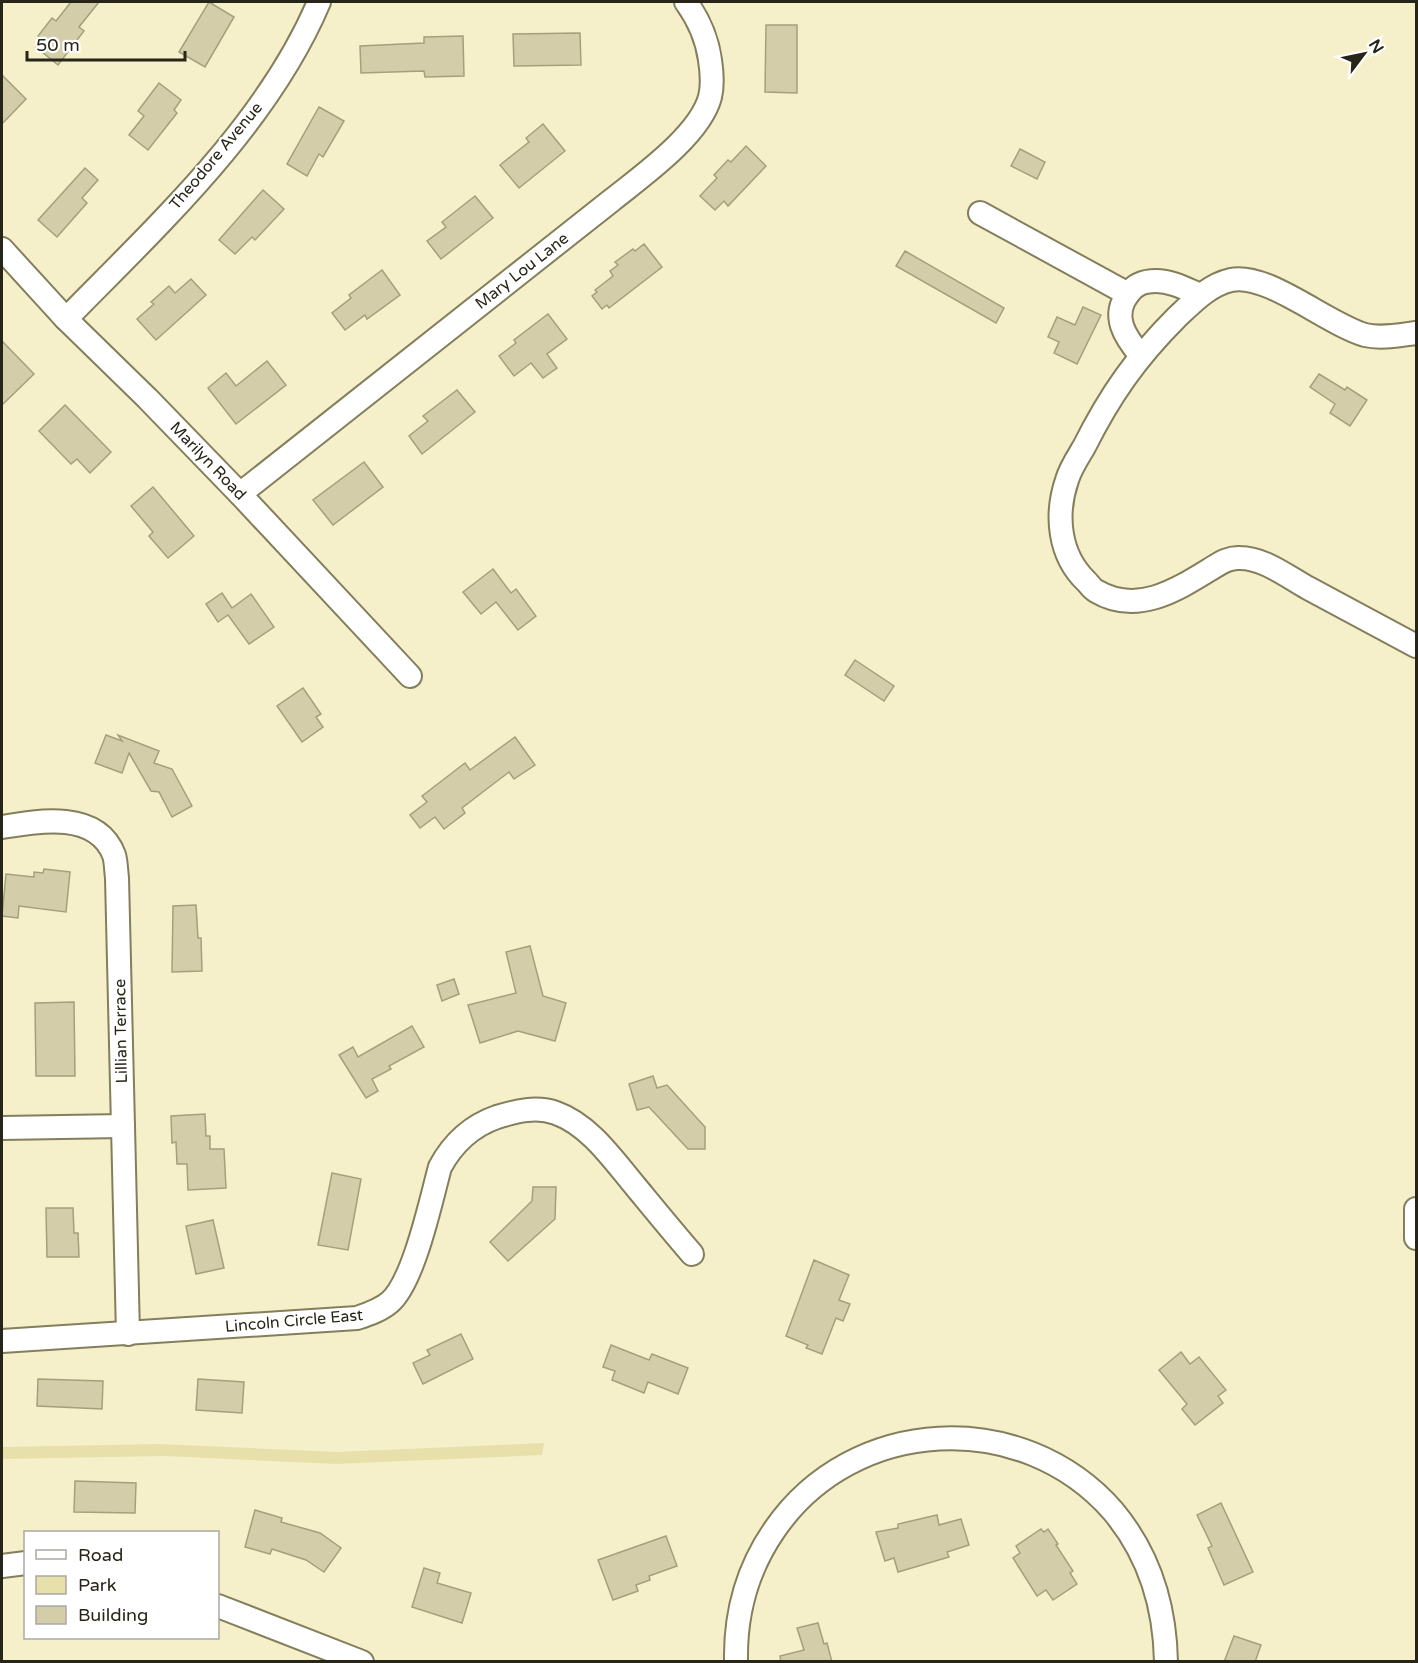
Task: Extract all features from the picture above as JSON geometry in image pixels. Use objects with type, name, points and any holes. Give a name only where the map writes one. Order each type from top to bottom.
[{"type":"street","name":"Theodore Avenue","points":[[66,319],[196,185],[271,88],[298,45],[319,2]]},
{"type":"street","name":"Mary Lou Lane","points":[[240,494],[612,200],[686,136],[706,107],[710,97],[712,74],[708,44],[698,18],[686,2]]},
{"type":"street","points":[[980,213],[1128,294]]},
{"type":"street","name":"Marilyn Road","points":[[2,249],[66,319],[240,494],[410,676]]},
{"type":"street","points":[[1416,333],[1394,336],[1367,335],[1339,325],[1270,286],[1247,280],[1226,282],[1200,295],[1156,337],[1121,381],[1067,480],[1059,518],[1065,549],[1077,573],[1095,591],[1124,602],[1152,600],[1185,585],[1226,560],[1241,557],[1269,566],[1416,646]]},
{"type":"street","points":[[1141,356],[1131,344],[1120,322],[1119,310],[1128,294],[1143,282],[1158,281],[1182,286],[1200,295]]},
{"type":"street","name":"Lillian Terrace","points":[[2,827],[41,820],[71,822],[90,829],[98,835],[114,855],[117,878],[128,1334]]},
{"type":"street","name":"Lincoln Circle East","points":[[2,1341],[357,1318],[381,1308],[398,1293],[409,1274],[440,1167],[447,1155],[467,1133],[483,1123],[517,1111],[536,1110],[554,1113],[584,1130],[610,1155],[692,1254]]},
{"type":"street","points":[[2,1128],[123,1126]]},
{"type":"street","points":[[1416,1209],[1416,1238]]},
{"type":"street","points":[[736,1662],[740,1607],[750,1575],[765,1544],[784,1516],[807,1492],[834,1471],[864,1455],[896,1444],[919,1440],[964,1438],[997,1443],[1038,1457],[1088,1487],[1112,1511],[1133,1538],[1149,1568],[1160,1600],[1166,1662]]},
{"type":"street","points":[[2,1566],[24,1563]]},
{"type":"street","points":[[219,1606],[362,1662]]},
{"type":"green space","points":[[544,1443],[542,1455],[336,1464],[165,1456],[2,1459],[2,1447],[160,1444],[337,1452]]},
{"type":"building","points":[[71,2],[99,2],[79,27],[84,31],[58,65],[36,47],[42,39],[38,36],[52,18],[56,21]]},
{"type":"building","points":[[209,2],[234,17],[205,67],[179,52]]},
{"type":"building","points":[[766,25],[797,25],[797,93],[765,92]]},
{"type":"building","points":[[580,33],[581,65],[514,66],[513,34]]},
{"type":"building","points":[[463,36],[464,76],[425,77],[424,71],[361,73],[360,46],[424,43],[424,37]]},
{"type":"building","points":[[2,75],[26,99],[2,124]]},
{"type":"building","points":[[159,83],[181,100],[174,110],[177,113],[148,150],[129,135],[144,116],[138,111]]},
{"type":"building","points":[[319,107],[344,121],[323,157],[319,154],[307,176],[287,164]]},
{"type":"building","points":[[543,124],[565,151],[519,188],[500,165],[529,142],[526,138]]},
{"type":"building","points":[[746,146],[766,166],[728,206],[724,201],[715,210],[700,196],[717,178],[714,175]]},
{"type":"building","points":[[1020,149],[1045,162],[1037,179],[1011,166]]},
{"type":"building","points":[[85,168],[98,180],[82,198],[87,203],[57,237],[38,220]]},
{"type":"building","points":[[263,190],[284,209],[255,240],[252,237],[235,254],[219,240]]},
{"type":"building","points":[[475,196],[493,218],[441,259],[427,241],[446,227],[442,222]]},
{"type":"building","points":[[644,244],[662,267],[609,308],[607,305],[602,309],[592,296],[597,292],[595,290],[613,276],[610,271],[618,265],[615,262]]},
{"type":"building","points":[[905,251],[1004,308],[996,323],[896,266]]},
{"type":"building","points":[[382,270],[400,295],[367,319],[365,315],[345,330],[332,313],[351,298],[349,295]]},
{"type":"building","points":[[191,279],[206,295],[156,340],[137,319],[169,286],[175,293]]},
{"type":"building","points":[[1083,307],[1101,315],[1077,364],[1054,353],[1059,342],[1048,337],[1057,317],[1075,325]]},
{"type":"building","points":[[548,314],[567,339],[547,354],[557,368],[543,378],[531,363],[514,376],[499,356],[516,343],[514,340]]},
{"type":"building","points":[[2,341],[34,374],[2,405]]},
{"type":"building","points":[[267,361],[286,385],[236,424],[208,388],[226,373],[236,386]]},
{"type":"building","points":[[1319,374],[1345,390],[1347,387],[1367,400],[1350,426],[1330,413],[1335,404],[1310,387]]},
{"type":"building","points":[[457,390],[475,412],[422,454],[409,436],[428,421],[423,416]]},
{"type":"building","points":[[65,405],[111,452],[90,473],[77,459],[71,464],[39,431]]},
{"type":"building","points":[[364,462],[383,487],[333,525],[313,500]]},
{"type":"building","points":[[153,487],[194,536],[168,558],[149,536],[153,532],[131,506]]},
{"type":"building","points":[[493,569],[511,593],[516,589],[536,616],[518,630],[496,602],[481,614],[463,592]]},
{"type":"building","points":[[222,593],[232,608],[251,594],[274,627],[249,644],[228,615],[218,622],[206,604]]},
{"type":"building","points":[[855,660],[894,686],[884,701],[845,675]]},
{"type":"building","points":[[303,688],[321,714],[316,717],[323,727],[302,742],[277,706]]},
{"type":"building","points":[[106,735],[122,741],[118,735],[159,751],[154,763],[172,769],[192,806],[172,817],[159,792],[151,791],[129,753],[122,773],[95,763]]},
{"type":"building","points":[[515,737],[535,765],[514,779],[509,772],[462,808],[465,813],[444,829],[435,817],[420,828],[410,815],[427,802],[422,796],[465,763],[470,770]]},
{"type":"building","points":[[44,869],[70,872],[66,912],[19,906],[18,918],[2,916],[6,874],[34,877],[34,872],[43,873]]},
{"type":"building","points":[[196,905],[198,938],[201,938],[202,971],[172,972],[173,906]]},
{"type":"building","points":[[530,946],[543,996],[566,1003],[555,1041],[518,1031],[480,1043],[468,1005],[516,993],[506,952]]},
{"type":"building","points":[[454,979],[459,994],[442,1001],[437,985]]},
{"type":"building","points":[[74,1002],[75,1076],[36,1076],[35,1003]]},
{"type":"building","points":[[412,1026],[424,1047],[389,1066],[391,1069],[372,1079],[378,1091],[366,1098],[339,1055],[353,1047],[358,1057]]},
{"type":"building","points":[[653,1076],[657,1088],[667,1085],[705,1127],[705,1149],[688,1149],[649,1107],[637,1110],[629,1084]]},
{"type":"building","points":[[205,1114],[206,1136],[210,1136],[210,1149],[224,1149],[226,1188],[188,1190],[187,1164],[177,1164],[176,1142],[172,1143],[171,1116]]},
{"type":"building","points":[[332,1173],[361,1179],[348,1250],[318,1245]]},
{"type":"building","points":[[533,1187],[556,1187],[555,1219],[508,1261],[490,1242],[532,1201]]},
{"type":"building","points":[[46,1208],[73,1208],[74,1233],[78,1233],[79,1257],[47,1257]]},
{"type":"building","points":[[213,1220],[224,1268],[196,1274],[186,1226]]},
{"type":"building","points":[[814,1260],[849,1275],[839,1300],[850,1304],[843,1321],[836,1318],[822,1354],[786,1336]]},
{"type":"building","points":[[461,1334],[473,1359],[423,1384],[413,1363],[430,1355],[427,1350]]},
{"type":"building","points":[[611,1345],[649,1360],[652,1354],[688,1368],[678,1394],[648,1382],[644,1393],[612,1380],[615,1371],[603,1367]]},
{"type":"building","points":[[1181,1352],[1190,1364],[1199,1357],[1226,1390],[1218,1396],[1223,1403],[1195,1425],[1182,1409],[1187,1404],[1159,1370]]},
{"type":"building","points":[[38,1379],[103,1381],[102,1409],[37,1406]]},
{"type":"building","points":[[198,1379],[244,1382],[242,1413],[196,1410]]},
{"type":"building","points":[[75,1481],[136,1483],[135,1513],[74,1512]]},
{"type":"building","points":[[1221,1503],[1253,1572],[1224,1585],[1208,1548],[1212,1546],[1197,1515]]},
{"type":"building","points":[[255,1510],[282,1518],[281,1522],[320,1533],[341,1548],[324,1572],[306,1560],[272,1549],[270,1554],[245,1547]]},
{"type":"building","points":[[937,1515],[939,1525],[961,1519],[969,1545],[947,1552],[949,1557],[898,1572],[894,1558],[885,1561],[876,1532],[898,1528],[898,1524]]},
{"type":"building","points":[[1041,1529],[1044,1532],[1048,1529],[1058,1544],[1056,1545],[1073,1571],[1070,1573],[1077,1584],[1053,1600],[1046,1590],[1037,1596],[1013,1558],[1020,1553],[1016,1546]]},
{"type":"building","points":[[666,1536],[677,1566],[649,1576],[650,1580],[636,1585],[638,1591],[613,1600],[598,1560]]},
{"type":"building","points":[[424,1568],[440,1573],[437,1583],[471,1593],[462,1623],[412,1607]]},
{"type":"building","points":[[818,1623],[832,1662],[781,1662],[780,1656],[804,1650],[797,1628]]},
{"type":"building","points":[[1234,1636],[1261,1645],[1255,1662],[1224,1662]]}]
